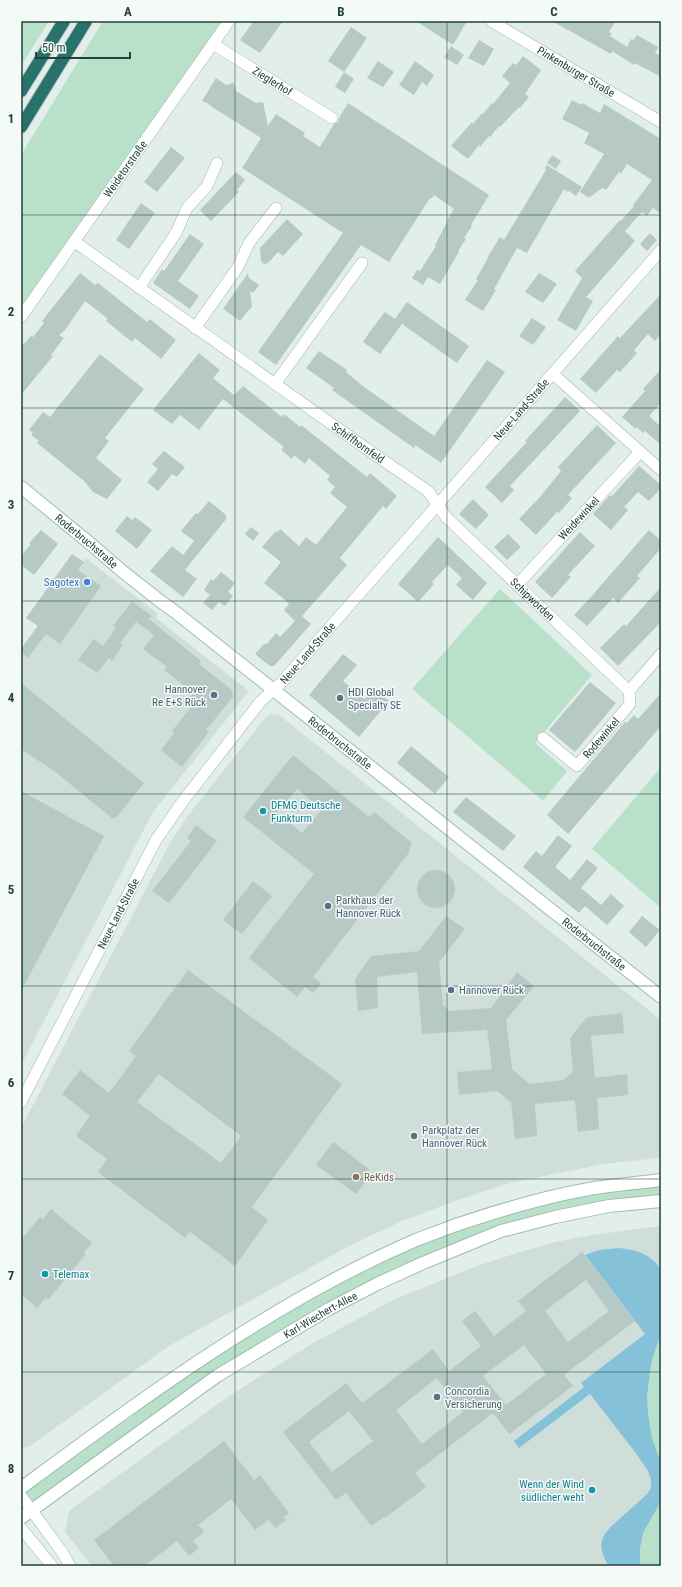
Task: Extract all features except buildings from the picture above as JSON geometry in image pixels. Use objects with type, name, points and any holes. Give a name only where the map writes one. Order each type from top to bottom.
[{"type":"highway","points":[[21,91],[64,21]]},
{"type":"highway","points":[[21,127],[86,21]]},
{"type":"main road","name":"Roderbruchstraße","points":[[21,487],[128,576],[174,610],[661,997]]},
{"type":"main road","points":[[21,1488],[142,1400],[207,1355],[300,1298],[361,1266],[417,1240],[491,1213],[551,1197],[589,1189],[661,1180]]},
{"type":"main road","name":"Karl-Wiechert-Allee","points":[[21,1518],[217,1376],[329,1309],[377,1284],[423,1263],[501,1231],[555,1217],[609,1206],[661,1201]]},
{"type":"street","name":"Weidetorstraße","points":[[21,318],[229,21]]},
{"type":"street","name":"Pinkenburger Straße","points":[[491,21],[661,122]]},
{"type":"street","name":"Zieglerhof","points":[[213,44],[332,118]]},
{"type":"street","points":[[138,288],[176,233],[187,208],[207,186],[217,164]]},
{"type":"street","points":[[195,328],[238,267],[249,243],[276,208]]},
{"type":"street","name":"Schiffhornfeld","points":[[75,242],[138,288],[428,491],[438,505]]},
{"type":"street","name":"Neue-Land-Straße","points":[[21,1102],[156,840],[183,801],[261,701],[274,689],[438,505],[661,250]]},
{"type":"street","points":[[275,384],[362,263]]},
{"type":"street","points":[[553,374],[661,470]]},
{"type":"street","name":"Weidewinkel","points":[[517,585],[640,452]]},
{"type":"street","name":"Schipworden","points":[[438,505],[446,517],[630,691]]},
{"type":"street","points":[[630,691],[661,654]]},
{"type":"street","name":"Rodewinkel","points":[[543,738],[577,766],[630,704],[630,691]]},
{"type":"street","points":[[21,1496],[62,1552],[70,1566]]},
{"type":"street","points":[[21,1528],[52,1566]]},
{"type":"shaded area","points":[[86,558],[158,614],[156,618],[249,691],[153,812],[21,1065],[21,649]]},
{"type":"shaded area","points":[[272,714],[279,715],[661,1020],[661,1154],[658,1158],[604,1164],[509,1183],[455,1201],[400,1222],[347,1247],[169,1346],[29,1447],[21,1447],[21,1128],[171,841],[186,818],[266,717]]},
{"type":"shaded area","name":"Concordia Versicherung","points":[[661,1226],[661,1332],[658,1339],[658,1455],[661,1460],[661,1501],[639,1559],[640,1566],[92,1566],[65,1532],[69,1511],[226,1398],[313,1343],[393,1300],[477,1266],[556,1242],[591,1235]]},
{"type":"green space","points":[[21,21],[49,21],[21,66]]},
{"type":"green space","points":[[103,21],[229,21],[21,317],[21,155]]},
{"type":"green space","points":[[500,589],[592,675],[535,743],[567,771],[543,801],[412,689]]},
{"type":"green space","points":[[661,767],[661,908],[592,849]]},
{"type":"green space","points":[[661,1180],[661,1201],[555,1217],[423,1263],[217,1376],[31,1511],[21,1488],[300,1298],[491,1213]]},
{"type":"green space","points":[[661,1332],[661,1460],[654,1447],[650,1432],[648,1397],[652,1362]]},
{"type":"green space","points":[[661,1501],[661,1566],[640,1566],[639,1557],[641,1540]]},
{"type":"water","points":[[619,1248],[632,1250],[643,1254],[653,1260],[661,1270],[661,1332],[651,1364],[647,1396],[652,1438],[661,1460],[661,1501],[643,1533],[640,1548],[640,1566],[609,1566],[604,1557],[602,1543],[607,1531],[648,1493],[651,1488],[651,1480],[648,1471],[635,1452],[590,1394],[519,1448],[514,1441],[584,1387],[581,1383],[645,1334],[585,1255],[599,1250]]},
{"type":"place","name":"Sagotex","points":[[87,582]]},
{"type":"place","name":"Hannover Re E+S Rück","points":[[214,695]]},
{"type":"place","name":"HDI Global Specialty SE","points":[[340,698]]},
{"type":"place","name":"DFMG Deutsche Funkturm","points":[[263,811]]},
{"type":"place","name":"Parkhaus der Hannover Rück","points":[[328,906]]},
{"type":"place","name":"Hannover Rück","points":[[451,990]]},
{"type":"place","name":"Parkplatz der Hannover Rück","points":[[414,1136]]},
{"type":"place","name":"ReKids","points":[[356,1177]]},
{"type":"place","name":"Telemax","points":[[45,1274]]},
{"type":"place","name":"Concordia Versicherung","points":[[437,1397]]},
{"type":"place","name":"Wenn der Wind südlicher weht","points":[[592,1490]]}]
